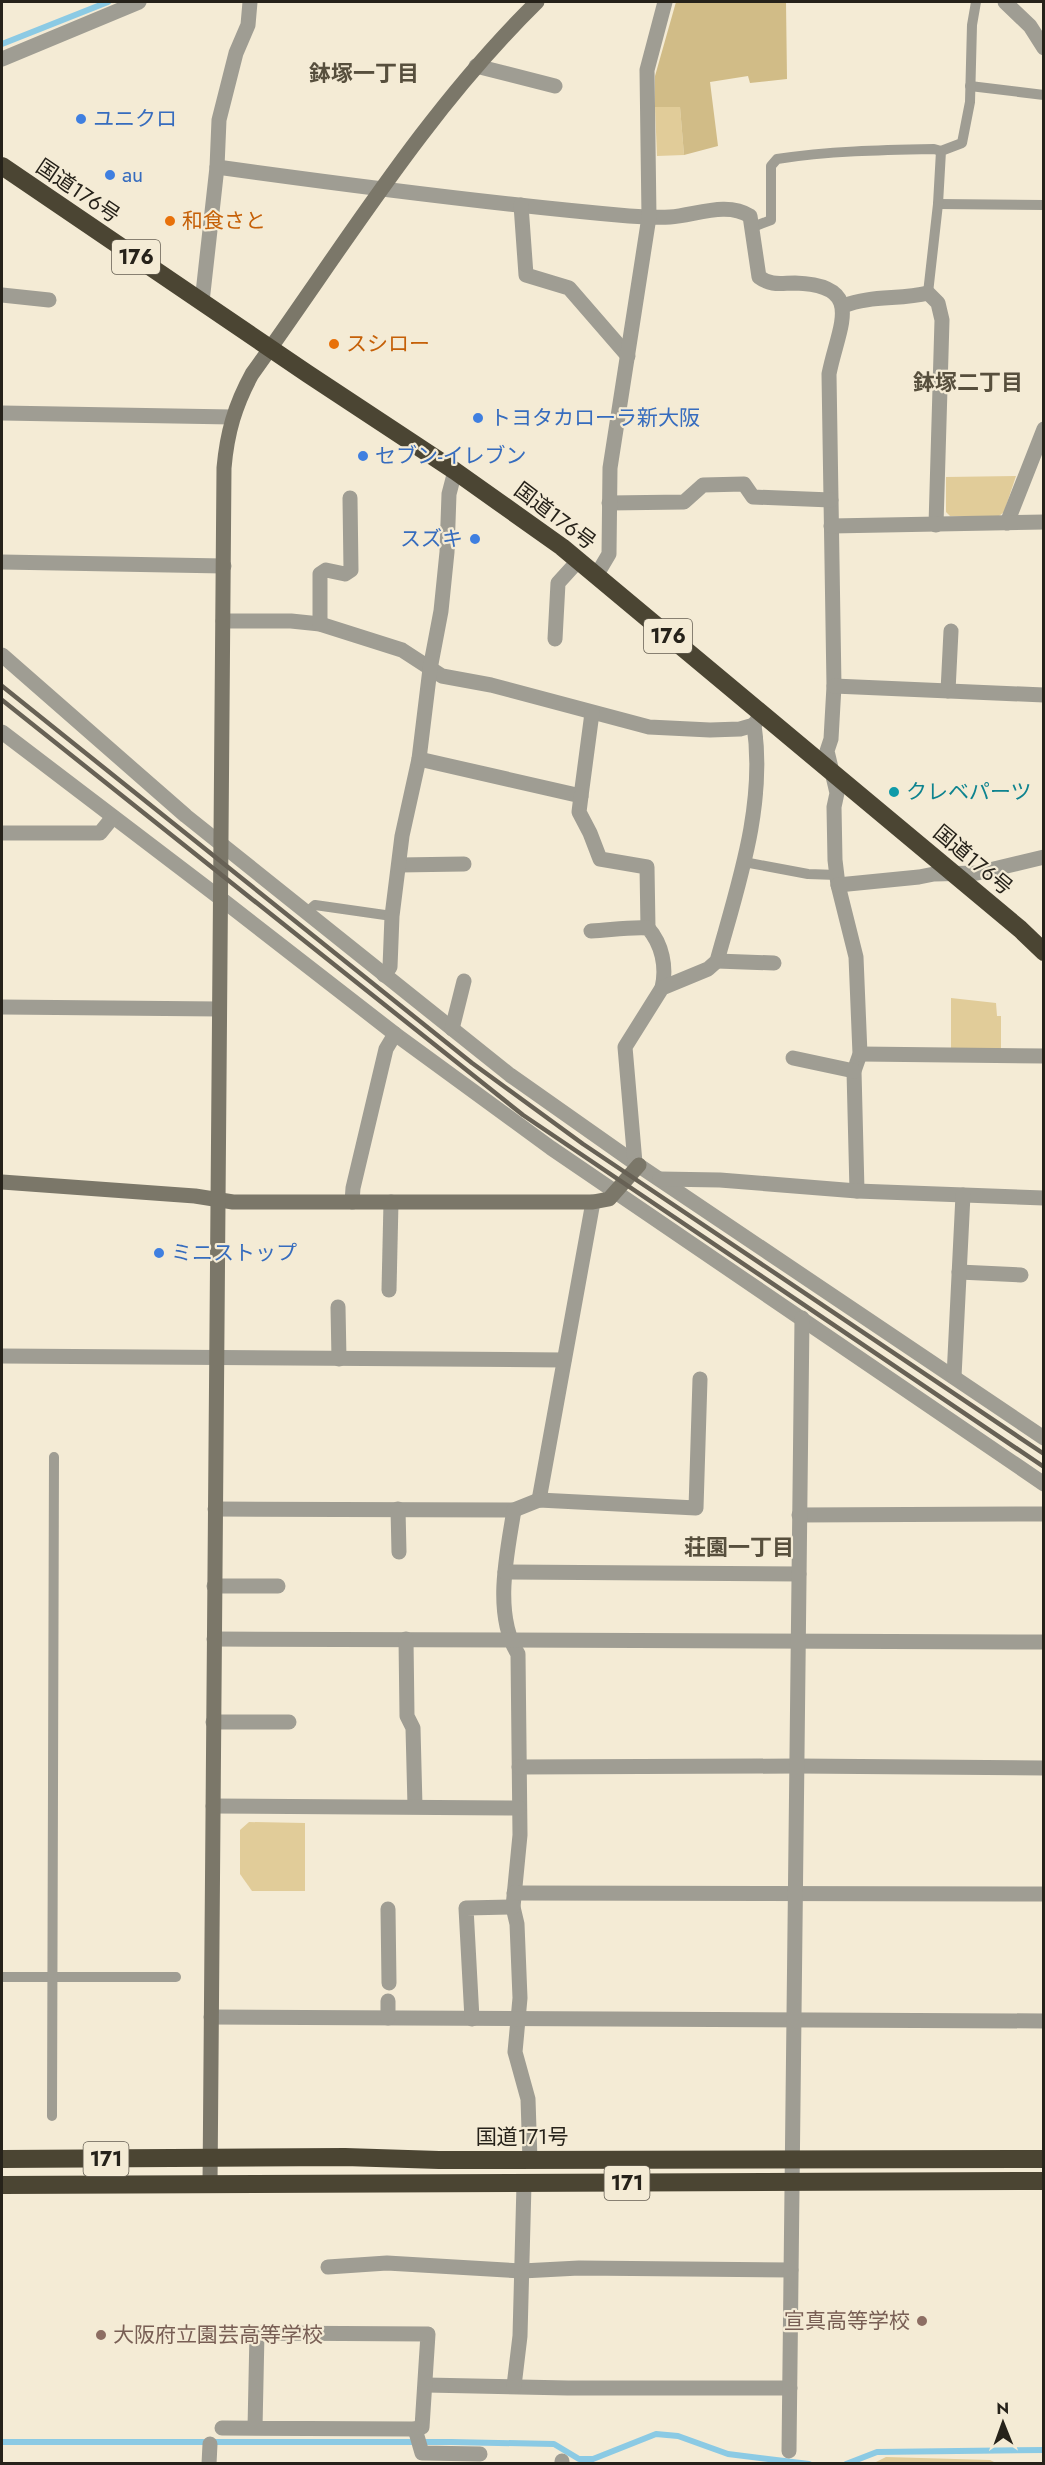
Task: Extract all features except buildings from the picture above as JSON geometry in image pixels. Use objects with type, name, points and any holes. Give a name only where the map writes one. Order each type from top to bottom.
[{"type":"highway","name":"国道176号","points":[[2,166],[455,471],[578,561],[758,719],[832,772],[1044,951]]},
{"type":"highway","name":"国道171号","points":[[2,2159],[1044,2159]]},
{"type":"highway","name":"171","points":[[2,2185],[1044,2181]]},
{"type":"street","points":[[2,59],[139,2]]},
{"type":"street","points":[[202,302],[217,167],[219,120],[236,53],[248,25],[250,2]]},
{"type":"street","points":[[210,2185],[224,468],[232,417],[252,374],[412,145],[476,66],[537,2]]},
{"type":"street","points":[[596,576],[609,554],[610,468],[649,217],[647,70],[664,2]]},
{"type":"street","points":[[1005,2],[1030,26],[1044,48]]},
{"type":"street","points":[[476,66],[555,86]]},
{"type":"street","points":[[217,167],[521,206],[649,217],[669,218],[736,209],[750,216],[759,277],[769,284],[811,284],[827,287],[837,295],[843,306],[841,327],[829,374],[834,686],[831,739],[827,751],[837,793],[834,807],[838,880],[856,957],[860,1053],[854,1071],[856,1191]]},
{"type":"street","points":[[521,206],[526,275],[569,288],[628,356]]},
{"type":"street","points":[[843,306],[856,301],[928,293],[938,303],[942,320],[936,525]]},
{"type":"street","points":[[2,295],[48,300]]},
{"type":"street","points":[[2,413],[232,417]]},
{"type":"street","points":[[1007,523],[1044,429]]},
{"type":"street","points":[[384,975],[390,967],[392,916],[402,836],[419,759],[430,669],[441,611],[447,552],[449,494],[455,471]]},
{"type":"street","points":[[609,503],[684,502],[703,485],[744,484],[753,496],[831,500]]},
{"type":"street","points":[[321,624],[320,574],[326,570],[345,574],[351,570],[350,498]]},
{"type":"street","points":[[831,526],[1044,522]]},
{"type":"street","points":[[555,639],[558,583],[578,561]]},
{"type":"street","points":[[2,562],[224,566]]},
{"type":"street","points":[[223,621],[291,621],[321,624],[402,650],[442,676],[491,685],[649,727],[740,729],[758,719]]},
{"type":"street","points":[[948,691],[951,631]]},
{"type":"street","points":[[2,655],[220,844],[510,1075],[635,1168],[662,1180],[1044,1438]]},
{"type":"street","points":[[834,686],[1044,695]]},
{"type":"street","points":[[592,713],[579,812],[600,860],[614,860],[647,867],[648,928]]},
{"type":"street","points":[[662,988],[708,969],[717,961],[744,862],[755,805],[758,719]]},
{"type":"street","points":[[2,732],[395,1034],[614,1193],[802,1318],[1044,1484]]},
{"type":"street","points":[[419,759],[581,796]]},
{"type":"street","points":[[2,833],[100,833],[113,817]]},
{"type":"street","points":[[838,880],[977,873],[1044,857]]},
{"type":"street","points":[[399,866],[465,864]]},
{"type":"street","points":[[2,1182],[195,1196],[233,1202],[593,1202],[609,1199],[635,1168],[625,1047],[662,988],[664,970],[662,952],[654,934],[648,928],[621,927],[613,930],[591,931]]},
{"type":"street","points":[[717,961],[774,963]]},
{"type":"street","points":[[664,970],[681,972],[686,979]]},
{"type":"street","points":[[452,1029],[464,981]]},
{"type":"street","points":[[2,1007],[219,1009]]},
{"type":"street","points":[[352,1202],[353,1188],[386,1049],[395,1034]]},
{"type":"street","points":[[860,1053],[1044,1056]]},
{"type":"street","points":[[793,1058],[854,1071]]},
{"type":"street","points":[[662,1180],[720,1180],[856,1191],[1044,1198]]},
{"type":"street","points":[[954,1377],[963,1195]]},
{"type":"street","points":[[390,1290],[391,1202]]},
{"type":"street","points":[[539,1500],[593,1202]]},
{"type":"street","points":[[959,1272],[1021,1275]]},
{"type":"street","points":[[338,1307],[339,1359]]},
{"type":"street","points":[[789,2451],[802,1318]]},
{"type":"street","points":[[2,1356],[564,1360]]},
{"type":"street","points":[[215,1509],[514,1510],[539,1500],[696,1508],[700,1379]]},
{"type":"street","points":[[398,1509],[399,1552]]},
{"type":"street","points":[[514,1510],[504,1572],[506,1624],[509,1640],[518,1654],[520,1835],[513,1900],[517,1924],[520,1998],[516,2052],[528,2099],[530,2160]]},
{"type":"street","points":[[799,1515],[1044,1514]]},
{"type":"street","points":[[504,1572],[799,1574]]},
{"type":"street","points":[[214,1586],[278,1586]]},
{"type":"street","points":[[214,1639],[1044,1641]]},
{"type":"street","points":[[406,1639],[407,1716],[412,1728],[415,1806]]},
{"type":"street","points":[[213,1722],[289,1722]]},
{"type":"street","points":[[519,1767],[1044,1768]]},
{"type":"street","points":[[213,1806],[519,1808]]},
{"type":"street","points":[[472,2019],[466,1908],[513,1900],[795,1893],[1044,1894]]},
{"type":"street","points":[[388,1909],[388,1983]]},
{"type":"street","points":[[388,2001],[388,2018]]},
{"type":"street","points":[[211,2017],[1044,2021]]},
{"type":"street","points":[[514,2386],[520,2336],[524,2184]]},
{"type":"street","points":[[327,2267],[387,2263],[522,2271],[579,2268],[791,2270]]},
{"type":"street","points":[[222,2428],[415,2429],[422,2427],[428,2334],[257,2333],[255,2428]]},
{"type":"street","points":[[426,2385],[568,2388],[790,2388]]},
{"type":"street","points":[[415,2429],[422,2453],[480,2454]]},
{"type":"street","points":[[209,2463],[210,2445]]},
{"type":"lane","points":[[753,227],[771,220],[771,166],[777,159],[802,155],[880,150],[934,149],[941,151],[962,143],[970,102],[972,25],[976,2]]},
{"type":"lane","points":[[970,86],[1044,95]]},
{"type":"lane","points":[[928,293],[938,204],[941,151]]},
{"type":"lane","points":[[938,204],[1044,205]]},
{"type":"lane","points":[[744,862],[838,880]]},
{"type":"lane","points":[[306,913],[315,905],[392,916]]},
{"type":"lane","points":[[52,2116],[54,1457]]},
{"type":"lane","points":[[2,1977],[176,1977]]},
{"type":"shaded area","points":[[676,2],[786,2],[787,79],[750,83],[748,76],[710,82],[718,146],[684,155],[680,107],[655,107],[655,76]]},
{"type":"shaded area","points":[[655,107],[680,107],[684,155],[657,156]]},
{"type":"shaded area","points":[[1016,476],[1004,512],[999,516],[950,516],[946,512],[946,477]]},
{"type":"shaded area","points":[[951,998],[996,1003],[997,1016],[1001,1016],[1001,1049],[951,1049]]},
{"type":"shaded area","points":[[249,1822],[305,1823],[305,1891],[252,1891],[240,1874],[240,1830]]},
{"type":"shaded area","points":[[886,2457],[990,2460],[996,2463],[874,2463]]},
{"type":"waterway","points":[[2,44],[108,2]]},
{"type":"waterway","points":[[2,2442],[554,2444],[579,2459],[593,2459],[656,2434],[678,2436],[728,2454],[809,2464]]},
{"type":"waterway","points":[[846,2464],[877,2452],[1044,2450]]},
{"type":"railway","points":[[2,686],[472,1063],[583,1144],[1044,1454]]},
{"type":"railway","points":[[2,700],[523,1115],[1044,1467]]},
{"type":"place","name":"ユニクロ","points":[[81,119]]},
{"type":"place","name":"au","points":[[110,175]]},
{"type":"place","name":"和食さと","points":[[170,221]]},
{"type":"place","name":"スシロー","points":[[334,344]]},
{"type":"place","name":"トヨタカローラ新大阪","points":[[478,418]]},
{"type":"place","name":"セブン-イレブン","points":[[363,456]]},
{"type":"place","name":"スズキ","points":[[475,539]]},
{"type":"place","name":"クレベパーツ","points":[[894,792]]},
{"type":"place","name":"ミニストップ","points":[[159,1253]]},
{"type":"place","name":"宣真高等学校","points":[[922,2321]]},
{"type":"place","name":"大阪府立園芸高等学校","points":[[101,2335]]},
{"type":"district","name":"鉢塚一丁目","points":[[364,73]]},
{"type":"district","name":"鉢塚二丁目","points":[[968,382]]},
{"type":"district","name":"荘園一丁目","points":[[739,1547]]}]
